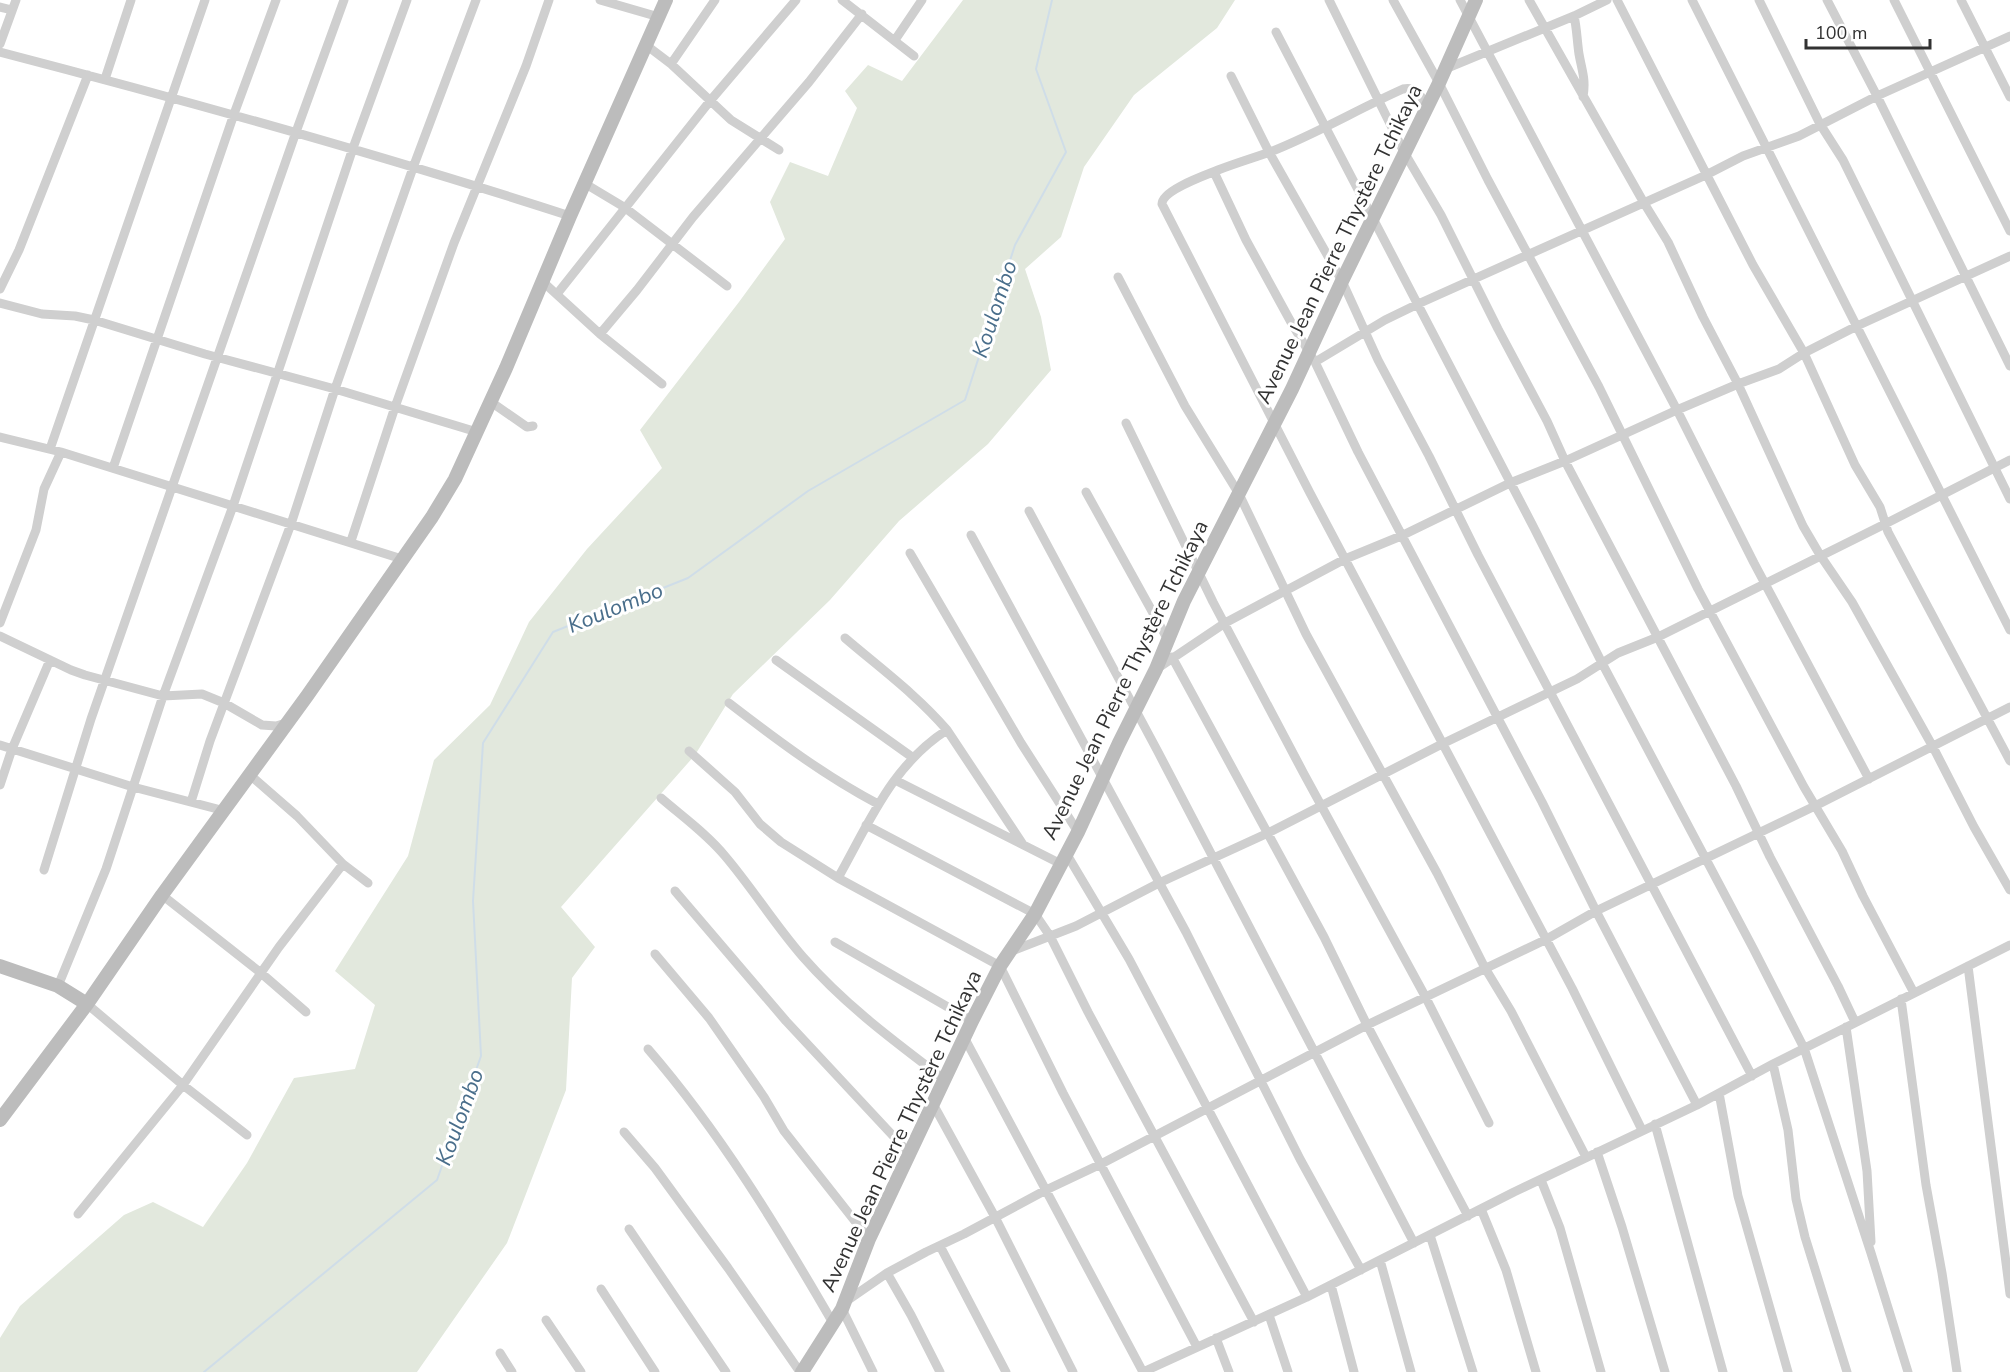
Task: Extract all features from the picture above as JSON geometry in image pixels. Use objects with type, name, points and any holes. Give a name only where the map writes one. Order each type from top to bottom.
[{"type":"street","points":[[0,45],[16,0]]},
{"type":"street","points":[[105,79],[131,0]]},
{"type":"street","points":[[50,449],[205,0]]},
{"type":"street","points":[[113,468],[234,114],[276,0]]},
{"type":"street","points":[[44,870],[105,680],[296,132],[345,0]]},
{"type":"street","points":[[58,986],[106,869],[163,696],[233,506],[353,148],[407,0]]},
{"type":"street","points":[[191,802],[224,703],[291,524],[335,389],[414,165],[476,0]]},
{"type":"street","points":[[351,541],[374,477],[395,407],[454,243],[526,66],[549,0]]},
{"type":"street","points":[[600,0],[659,17]]},
{"type":"street","points":[[1,1118],[87,1004],[162,895],[289,722],[432,517],[455,479],[491,402],[584,183],[666,0]]},
{"type":"street","points":[[671,64],[715,0]]},
{"type":"street","points":[[557,294],[710,101],[796,0]]},
{"type":"street","points":[[842,0],[914,56]]},
{"type":"street","points":[[895,40],[922,0]]},
{"type":"street","points":[[1329,0],[1404,152],[1436,206],[1547,421],[1565,461],[1839,986],[1851,1025],[1867,1171],[1871,1253]]},
{"type":"street","points":[[1393,0],[1439,83],[1623,435],[1710,611],[1815,806],[1842,851],[1914,993]]},
{"type":"street","points":[[1460,0],[1677,410],[1764,583],[1869,779]]},
{"type":"street","name":"Avenue Jean Pierre Thystère Tchikaya","points":[[801,1372],[844,1305],[869,1239],[964,1037],[1000,966],[1024,933],[1078,832],[1156,669],[1198,573],[1312,357],[1342,281],[1439,83],[1476,0]]},
{"type":"street","points":[[1529,0],[1668,242],[1738,384],[1803,526],[1852,602],[2010,890]]},
{"type":"street","points":[[1445,69],[1607,0]]},
{"type":"street","points":[[1617,0],[1758,274],[1804,353],[1856,465],[1880,507],[1888,532],[2010,761]]},
{"type":"street","points":[[1692,0],[2010,630]]},
{"type":"street","points":[[1759,0],[1820,124],[1843,160],[2010,499]]},
{"type":"street","points":[[1827,0],[2010,366]]},
{"type":"street","points":[[1894,0],[2010,231]]},
{"type":"street","points":[[1961,0],[2010,97]]},
{"type":"street","points":[[0,7],[12,10]]},
{"type":"street","points":[[600,334],[638,290],[693,217],[822,66],[862,14]]},
{"type":"street","points":[[1574,16],[1585,77],[1583,97]]},
{"type":"street","points":[[1276,32],[1804,1048],[1908,1372]]},
{"type":"street","points":[[1312,357],[1418,304],[1706,175],[1743,156],[1799,136],[1877,96],[2010,36]]},
{"type":"street","points":[[646,45],[671,64],[731,120],[779,150]]},
{"type":"street","points":[[0,52],[234,114],[414,165],[570,216]]},
{"type":"street","points":[[0,289],[19,250],[88,75]]},
{"type":"street","points":[[1231,76],[1269,152],[1342,281],[1365,332],[1455,509],[1752,1076]]},
{"type":"street","points":[[1427,107],[1420,94],[1409,88],[1378,100],[1326,127],[1269,152],[1214,172],[1171,192],[1162,199],[1162,204],[1345,559],[1572,988],[1642,1130]]},
{"type":"street","points":[[1214,172],[1246,240],[1312,357],[1401,536],[1697,1105]]},
{"type":"street","points":[[584,183],[624,207],[727,286]]},
{"type":"street","points":[[1156,669],[1225,623],[1345,559],[1401,536],[1510,483],[1738,384],[1779,369],[1804,353],[1857,326],[2010,256]]},
{"type":"street","points":[[1119,276],[1185,406],[1239,494],[1306,634],[1437,873],[1586,1157]]},
{"type":"street","points":[[542,281],[600,334],[662,384]]},
{"type":"street","points":[[0,303],[42,314],[94,320],[477,432]]},
{"type":"street","points":[[491,402],[527,427],[532,426]]},
{"type":"street","points":[[1126,423],[1198,573],[1425,996],[1489,1123]]},
{"type":"street","points":[[0,438],[61,452],[351,541],[402,559]]},
{"type":"street","points":[[0,623],[36,530],[44,489],[61,452]]},
{"type":"street","points":[[1010,952],[1102,913],[1159,883],[1268,833],[1442,744],[1577,679],[1629,648],[1710,611],[2010,459]]},
{"type":"street","points":[[1086,492],[1168,640]]},
{"type":"street","points":[[1029,511],[1414,1243]]},
{"type":"street","points":[[971,535],[1104,778],[1300,1159],[1361,1270]]},
{"type":"street","points":[[910,553],[1021,743],[1078,832]]},
{"type":"street","points":[[0,636],[71,670],[163,696],[202,694],[224,703],[262,725],[276,726],[289,722]]},
{"type":"street","points":[[844,638],[914,695],[948,730],[1022,843]]},
{"type":"street","points":[[1172,657],[1324,937],[1367,1025],[1468,1216]]},
{"type":"street","points":[[0,785],[12,749],[50,660]]},
{"type":"street","points":[[776,660],[912,757]]},
{"type":"street","points":[[729,703],[784,746],[827,775],[878,804]]},
{"type":"street","points":[[873,1372],[844,1305],[887,1273],[1367,1025],[1545,940],[1596,911],[1815,806],[2010,707]]},
{"type":"street","points":[[838,878],[878,804],[894,780],[912,757],[948,730]]},
{"type":"street","points":[[0,745],[133,787],[225,811]]},
{"type":"street","points":[[689,751],[735,792],[771,835],[838,878],[1000,966],[1197,1347]]},
{"type":"street","points":[[250,775],[297,816],[343,864],[368,883]]},
{"type":"street","points":[[894,780],[1022,843],[1064,859],[1102,913],[1129,959],[1307,1297]]},
{"type":"street","points":[[661,798],[725,856],[804,958],[848,1004],[944,1079]]},
{"type":"street","points":[[866,825],[1035,914],[1050,936],[1088,1012],[1254,1322]]},
{"type":"street","points":[[78,1214],[183,1085],[316,896],[343,864]]},
{"type":"street","points":[[675,891],[786,1021],[909,1153]]},
{"type":"street","points":[[162,895],[261,973],[306,1012]]},
{"type":"street","points":[[835,942],[972,1021]]},
{"type":"street","points":[[964,1037],[1143,1372],[1165,1367],[1197,1347],[1307,1297],[1586,1157],[1697,1105],[1804,1048],[2010,945]]},
{"type":"street","points":[[655,954],[709,1018],[784,1131],[869,1239]]},
{"type":"street","points":[[1968,966],[2010,1294]]},
{"type":"street","points":[[1,969],[58,986],[87,1004],[183,1085],[247,1135]]},
{"type":"street","points":[[1901,999],[1926,1185],[1957,1372]]},
{"type":"street","points":[[648,1049],[678,1084],[740,1173],[787,1244],[833,1323]]},
{"type":"street","points":[[1773,1064],[1788,1130],[1796,1198],[1805,1237],[1847,1372]]},
{"type":"street","points":[[1719,1093],[1738,1196],[1788,1372]]},
{"type":"street","points":[[933,1104],[995,1217],[1073,1372]]},
{"type":"street","points":[[1655,1124],[1724,1372]]},
{"type":"street","points":[[624,1132],[655,1168],[801,1372]]},
{"type":"street","points":[[1597,1152],[1665,1372]]},
{"type":"street","points":[[1541,1180],[1560,1228],[1601,1372]]},
{"type":"street","points":[[1481,1209],[1506,1270],[1536,1372]]},
{"type":"street","points":[[629,1229],[726,1372]]},
{"type":"street","points":[[1430,1234],[1473,1372]]},
{"type":"street","points":[[940,1246],[1006,1372]]},
{"type":"street","points":[[1380,1260],[1411,1372]]},
{"type":"street","points":[[887,1273],[940,1372]]},
{"type":"street","points":[[1331,1285],[1354,1372]]},
{"type":"street","points":[[601,1289],[655,1372]]},
{"type":"street","points":[[1269,1315],[1288,1372]]},
{"type":"street","points":[[546,1320],[581,1372]]},
{"type":"street","points":[[1216,1338],[1229,1372]]},
{"type":"street","points":[[500,1353],[512,1372]]},
{"type":"shaded area","points":[[963,0],[1235,0],[1217,28],[1134,95],[1084,167],[1061,237],[1025,269],[1041,317],[1051,370],[988,444],[899,521],[830,600],[733,694],[695,755],[561,907],[595,947],[572,978],[566,1090],[507,1243],[417,1372],[0,1372],[0,1338],[20,1306],[124,1215],[153,1202],[203,1227],[247,1163],[294,1078],[355,1069],[375,1005],[335,971],[408,856],[434,760],[490,705],[529,622],[587,549],[662,468],[640,430],[785,239],[770,202],[790,162],[828,176],[857,108],[845,91],[868,65],[902,81]]},
{"type":"waterway","name":"Koulombo","points":[[204,1372],[437,1180],[481,1056],[473,901],[483,743],[553,632],[688,578],[808,491],[965,400],[1015,245],[1066,152],[1036,69],[1052,0]]}]
